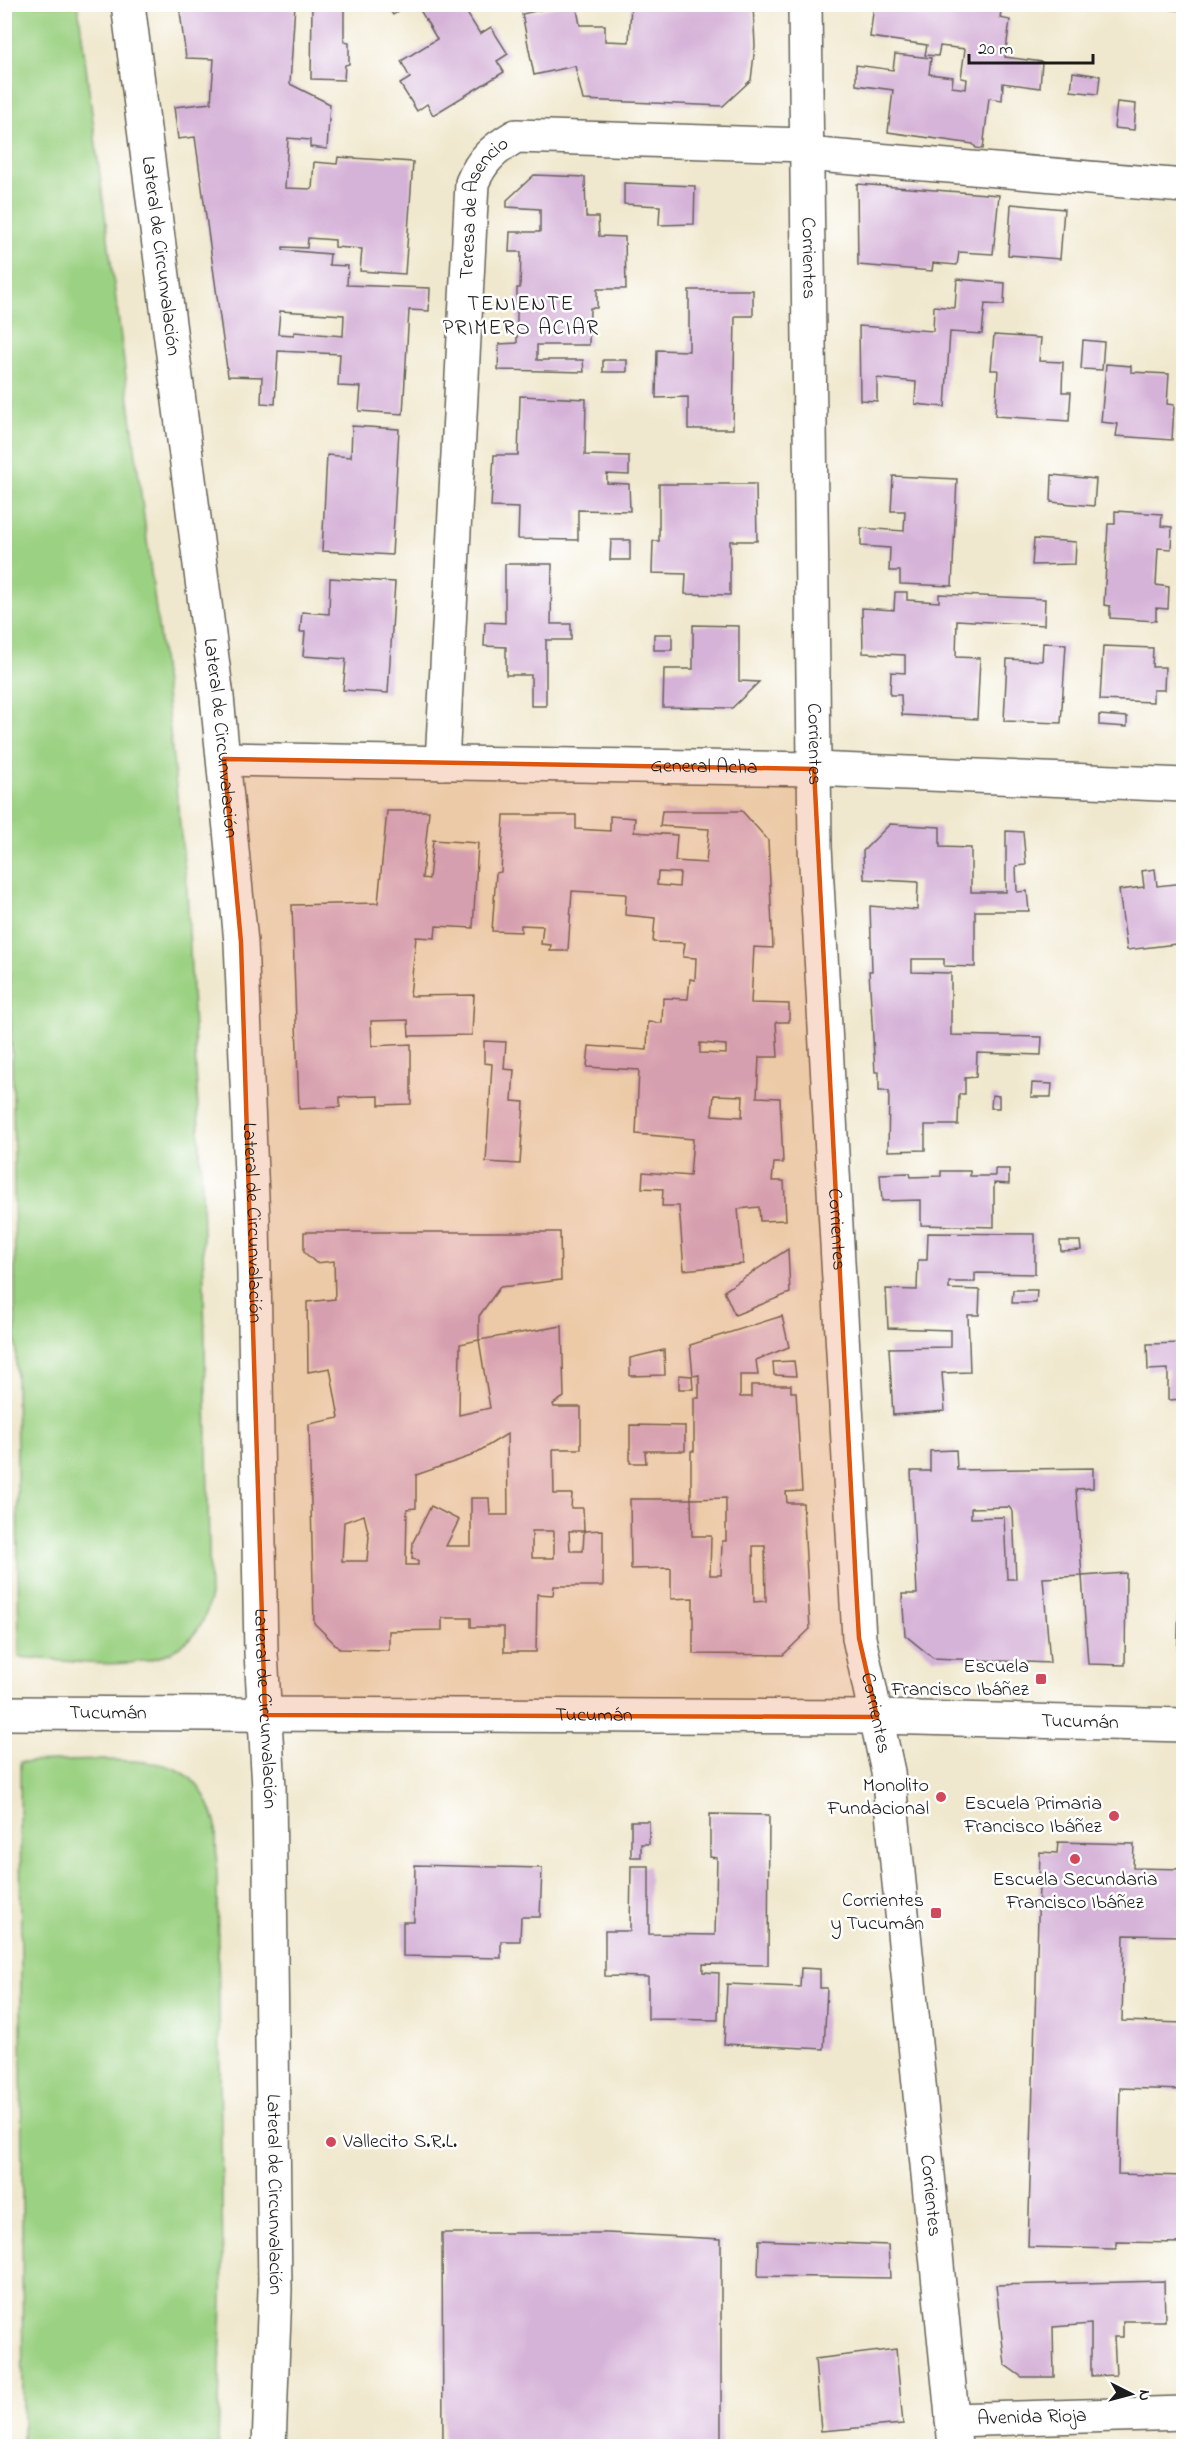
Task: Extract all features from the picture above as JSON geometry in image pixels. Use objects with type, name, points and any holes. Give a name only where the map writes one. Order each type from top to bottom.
[{"type":"street","name":"Lateral de Circunvalación","points":[[128,4],[224,759],[241,942],[253,1220],[261,1653],[269,1788],[275,2290],[270,2446]]},
{"type":"street","name":"Corrientes","points":[[805,4],[816,859],[856,1596],[859,1638],[888,1772],[953,2433]]},
{"type":"street","name":"Teresa de Asencio","points":[[442,763],[472,183],[479,165],[490,152],[516,136],[807,150],[1184,186]]},
{"type":"street","name":"General Acha","points":[[224,759],[814,769],[1184,785]]},
{"type":"street","name":"Tucumán","points":[[4,1713],[877,1717],[1184,1725]]},
{"type":"street","name":"Avenida Rioja","points":[[953,2433],[1184,2413]]},
{"type":"highlighted area","points":[[224,759],[814,769],[859,1638],[877,1717],[265,1715],[241,942]]},
{"type":"green space","points":[[4,5],[78,5],[162,657],[187,890],[202,1191],[210,1600],[199,1628],[181,1646],[158,1657],[132,1663],[103,1664],[19,1657],[13,1092],[4,825]]},
{"type":"green space","points":[[106,1760],[161,1764],[188,1776],[199,1788],[216,1825],[223,2258],[218,2446],[23,2446],[20,1762]]},
{"type":"building","points":[[179,4],[295,4],[290,84],[330,104],[327,149],[310,147],[310,140],[288,138],[285,188],[312,189],[314,162],[337,164],[338,157],[413,162],[405,274],[360,271],[362,249],[335,247],[335,240],[308,238],[307,248],[283,247],[283,250],[330,254],[329,265],[348,266],[347,285],[430,288],[429,311],[409,310],[403,414],[359,411],[361,387],[338,386],[340,354],[278,351],[275,404],[261,403],[262,377],[228,376],[195,137],[178,139],[174,107],[211,103],[214,59],[186,58]],"holes":[[[280,311],[344,315],[343,336],[294,332],[294,335],[278,334]]]},
{"type":"building","points":[[312,4],[344,4],[344,42],[349,43],[349,64],[345,65],[344,80],[311,79]]},
{"type":"building","points":[[386,4],[409,4],[393,15]]},
{"type":"building","points":[[432,4],[438,13],[452,5],[462,5],[480,34],[491,27],[508,54],[497,61],[504,72],[433,115],[427,104],[417,111],[400,84],[410,78],[401,61],[437,39],[420,10]]},
{"type":"building","points":[[566,4],[576,4],[580,25],[605,25],[605,41],[629,42],[631,4],[753,4],[755,46],[751,80],[723,106],[583,100],[575,66],[534,75],[522,14]]},
{"type":"building","points":[[874,4],[1002,4],[1000,18],[1010,20],[1005,57],[1042,62],[1040,88],[1003,83],[1002,100],[989,98],[983,149],[976,148],[973,144],[888,132],[893,90],[856,85],[856,65],[893,70],[895,54],[931,58],[929,74],[953,77],[952,87],[966,89],[967,79],[961,78],[965,49],[940,46],[938,56],[925,55],[927,45],[870,37]]},
{"type":"building","points":[[1169,4],[1184,4],[1184,11],[1168,9]]},
{"type":"building","points":[[1073,72],[1100,76],[1098,94],[1071,91]]},
{"type":"building","points":[[1117,102],[1136,104],[1134,130],[1114,128]]},
{"type":"building","points":[[534,175],[585,177],[586,217],[598,217],[599,236],[625,237],[626,289],[597,289],[597,308],[590,308],[589,345],[537,345],[537,360],[583,360],[584,372],[498,370],[499,344],[517,343],[517,288],[520,288],[521,252],[509,252],[510,232],[540,232],[540,209],[507,207],[507,200]]},
{"type":"building","points":[[624,183],[695,186],[694,224],[659,225],[660,206],[624,204]]},
{"type":"building","points":[[857,184],[999,195],[993,254],[959,252],[957,265],[933,263],[932,271],[858,265]]},
{"type":"building","points":[[1011,204],[1064,209],[1060,259],[1008,255]]},
{"type":"building","points":[[957,279],[1005,283],[1004,305],[985,304],[982,334],[950,332],[945,407],[915,404],[916,382],[877,378],[877,401],[860,400],[859,326],[933,331],[934,306],[955,308]]},
{"type":"building","points":[[689,290],[753,290],[753,316],[735,316],[733,429],[688,429],[688,397],[656,398],[657,350],[689,351]]},
{"type":"building","points":[[994,335],[1041,338],[1039,361],[1063,362],[1062,392],[1071,392],[1069,421],[995,416],[998,370],[991,370]]},
{"type":"building","points":[[1083,340],[1104,342],[1102,370],[1081,369]]},
{"type":"building","points":[[603,360],[627,360],[627,372],[603,372]]},
{"type":"building","points":[[1106,364],[1131,366],[1131,372],[1169,374],[1167,404],[1174,405],[1172,440],[1116,436],[1118,424],[1101,422]]},
{"type":"building","points":[[520,396],[586,399],[585,455],[629,456],[629,475],[607,474],[607,483],[629,484],[630,511],[578,510],[578,540],[518,539],[519,508],[491,507],[494,455],[518,455]]},
{"type":"building","points":[[352,426],[399,429],[392,555],[322,551],[327,455],[351,457]]},
{"type":"building","points":[[1052,475],[1096,479],[1094,506],[1051,502]]},
{"type":"building","points":[[893,476],[957,479],[952,586],[900,584],[900,571],[889,571],[890,548],[861,546],[861,528],[904,531],[905,511],[891,511]]},
{"type":"building","points":[[659,484],[756,484],[757,541],[730,541],[730,595],[685,594],[686,574],[652,573],[653,541],[659,541]]},
{"type":"building","points":[[1115,511],[1162,514],[1161,526],[1172,527],[1171,549],[1158,548],[1156,585],[1169,587],[1168,609],[1156,608],[1156,621],[1110,618],[1110,606],[1104,605],[1108,524],[1115,524]]},
{"type":"building","points":[[1034,539],[1076,542],[1075,564],[1032,565]]},
{"type":"building","points":[[611,540],[630,540],[630,560],[610,560]]},
{"type":"building","points":[[505,564],[552,564],[551,624],[571,624],[571,640],[546,640],[546,706],[531,706],[531,675],[506,675],[506,647],[484,646],[485,622],[505,623]]},
{"type":"building","points":[[330,578],[395,582],[388,693],[343,690],[346,659],[303,656],[305,632],[300,632],[302,612],[329,614]]},
{"type":"building","points":[[895,592],[907,592],[907,600],[939,602],[939,594],[1045,599],[1044,625],[957,620],[956,657],[980,658],[977,719],[902,715],[901,695],[890,695],[891,672],[905,673],[905,655],[863,653],[862,608],[894,610]]},
{"type":"building","points":[[693,625],[739,626],[739,681],[759,682],[732,708],[663,707],[664,669],[693,669]]},
{"type":"building","points":[[654,634],[672,634],[672,650],[654,650]]},
{"type":"building","points":[[1043,643],[1066,644],[1061,723],[1004,721],[1007,659],[1042,661]]},
{"type":"building","points":[[1103,646],[1153,648],[1152,667],[1165,667],[1164,690],[1153,690],[1153,702],[1100,700]]},
{"type":"building","points":[[1099,715],[1127,717],[1127,727],[1099,725]]},
{"type":"building","points":[[387,811],[429,811],[422,878],[429,879],[433,840],[478,843],[473,928],[436,926],[435,938],[416,937],[410,996],[474,995],[472,1035],[409,1036],[408,1020],[371,1021],[372,1046],[411,1044],[411,1104],[379,1105],[379,1096],[340,1097],[340,1107],[299,1109],[292,905],[378,903]]},
{"type":"building","points":[[662,811],[742,811],[768,840],[773,948],[754,947],[751,1003],[789,1004],[789,1022],[776,1022],[778,1057],[759,1057],[757,1097],[780,1098],[783,1163],[774,1163],[772,1181],[784,1181],[786,1220],[760,1221],[759,1207],[738,1209],[743,1264],[684,1270],[679,1206],[662,1206],[663,1189],[642,1188],[643,1172],[690,1176],[693,1139],[636,1134],[639,1070],[587,1067],[589,1046],[647,1050],[648,1022],[662,1023],[663,998],[688,999],[690,979],[695,980],[696,958],[683,957],[685,943],[653,942],[655,918],[625,915],[626,894],[572,891],[568,951],[550,951],[551,945],[541,944],[543,926],[521,925],[521,932],[492,931],[496,873],[501,872],[504,815],[576,815],[576,829],[610,831],[610,816],[635,818],[634,832],[677,835],[675,861],[706,863],[709,829],[660,826]],"holes":[[[658,872],[680,873],[679,887],[657,885]],[[700,1043],[726,1045],[726,1054],[700,1053]],[[714,1095],[743,1096],[742,1117],[712,1115]]]},
{"type":"building","points":[[890,824],[940,827],[940,847],[971,848],[971,892],[1006,892],[1006,831],[1023,832],[1026,865],[1016,866],[1017,892],[1027,891],[1029,911],[975,911],[975,967],[944,966],[944,959],[912,959],[912,972],[951,973],[951,1035],[1042,1037],[1041,1055],[977,1053],[976,1077],[965,1078],[965,1094],[959,1094],[958,1125],[925,1125],[925,1150],[888,1151],[889,1091],[879,1091],[879,1072],[875,1072],[869,971],[872,971],[870,906],[917,910],[918,882],[864,879],[863,851]]},
{"type":"building","points":[[1155,869],[1157,886],[1184,883],[1184,943],[1127,950],[1119,890],[1144,887],[1142,871]]},
{"type":"building","points":[[484,1041],[506,1042],[504,1069],[514,1070],[512,1101],[524,1102],[520,1164],[486,1162],[492,1064],[484,1063]]},
{"type":"building","points":[[1032,1083],[1052,1084],[1051,1097],[1031,1097]]},
{"type":"building","points":[[992,1095],[999,1096],[999,1108],[991,1108]]},
{"type":"building","points":[[995,1169],[1009,1169],[1009,1184],[994,1183],[994,1227],[921,1225],[921,1200],[882,1201],[880,1174],[910,1173],[911,1177],[941,1176],[941,1171],[970,1171],[970,1176],[995,1176]]},
{"type":"building","points":[[304,1232],[560,1232],[561,1280],[500,1287],[479,1316],[479,1340],[562,1326],[564,1397],[553,1404],[554,1407],[581,1407],[581,1449],[553,1449],[554,1494],[572,1494],[571,1508],[583,1508],[584,1531],[603,1530],[603,1586],[554,1586],[553,1595],[537,1594],[536,1652],[504,1652],[504,1627],[471,1627],[471,1618],[442,1618],[442,1630],[389,1631],[389,1650],[340,1649],[314,1623],[309,1424],[339,1418],[330,1368],[308,1372],[307,1302],[335,1299],[334,1261],[316,1263],[304,1252]],"holes":[[[479,1340],[490,1408],[459,1415],[460,1344]],[[507,1434],[508,1515],[490,1515],[489,1498],[471,1498],[471,1546],[446,1546],[459,1520],[431,1506],[413,1542],[412,1559],[418,1560],[418,1565],[406,1565],[407,1509],[416,1508],[416,1475],[471,1456]],[[364,1515],[369,1536],[367,1561],[342,1561],[344,1522]],[[532,1531],[554,1531],[554,1558],[532,1558]],[[569,1531],[584,1531],[583,1551],[570,1551]]]},
{"type":"building","points":[[928,1233],[1035,1234],[1035,1274],[975,1273],[975,1282],[949,1282],[949,1289],[980,1290],[979,1315],[968,1315],[970,1372],[942,1373],[945,1411],[893,1415],[889,1348],[951,1347],[951,1330],[888,1328],[886,1289],[917,1290],[918,1260],[927,1260]]},
{"type":"building","points":[[1060,1241],[1080,1241],[1081,1250],[1061,1251]]},
{"type":"building","points":[[788,1249],[790,1293],[735,1315],[724,1291]]},
{"type":"building","points":[[1013,1290],[1037,1290],[1036,1303],[1012,1303]]},
{"type":"building","points":[[782,1316],[789,1347],[756,1360],[758,1375],[740,1375],[740,1397],[751,1397],[751,1385],[791,1385],[791,1392],[796,1392],[802,1491],[786,1492],[787,1503],[803,1503],[810,1629],[783,1655],[693,1654],[693,1598],[671,1599],[671,1568],[631,1569],[630,1499],[691,1499],[694,1398],[699,1398],[699,1375],[693,1376],[690,1345]],"holes":[[[726,1498],[726,1541],[722,1541],[721,1575],[710,1575],[711,1536],[692,1536],[691,1499]],[[753,1546],[765,1546],[766,1601],[754,1602]]]},
{"type":"building","points":[[1184,1343],[1184,1399],[1168,1400],[1168,1369],[1148,1370],[1147,1344]]},
{"type":"building","points":[[664,1350],[665,1375],[630,1376],[630,1358]]},
{"type":"building","points":[[794,1361],[796,1376],[774,1375],[773,1362]]},
{"type":"building","points":[[679,1375],[692,1376],[693,1389],[679,1389]]},
{"type":"building","points":[[630,1425],[685,1426],[685,1451],[645,1451],[646,1463],[630,1463]]},
{"type":"building","points":[[956,1450],[957,1470],[1093,1468],[1093,1488],[1076,1489],[1082,1576],[1043,1578],[1050,1663],[933,1658],[905,1635],[902,1594],[917,1594],[911,1471],[930,1471],[930,1451]],"holes":[[[1009,1507],[1013,1512],[1016,1579],[1007,1579],[1004,1517],[971,1518],[971,1508]]]},
{"type":"building","points":[[1180,1567],[1184,1567],[1184,1667],[1177,1667]]},
{"type":"building","points":[[1126,1573],[1125,1665],[1088,1664],[1082,1576]]},
{"type":"building","points":[[710,1814],[769,1815],[768,1965],[703,1964],[703,1972],[719,1973],[718,2020],[648,2019],[648,1977],[605,1976],[605,1931],[630,1931],[631,1866],[649,1866],[649,1934],[715,1935],[717,1858],[710,1857]]},
{"type":"building","points":[[631,1821],[649,1821],[649,1844],[641,1844],[641,1857],[631,1857]]},
{"type":"building","points":[[1058,1842],[1134,1844],[1133,1868],[1184,1869],[1184,1936],[1124,1935],[1122,2021],[1184,2023],[1184,2090],[1120,2088],[1118,2174],[1184,2176],[1184,2243],[1116,2242],[1116,2249],[1028,2247],[1040,1852],[1057,1853]]},
{"type":"building","points":[[415,1865],[542,1868],[540,1917],[521,1917],[520,1941],[501,1941],[501,1958],[403,1956],[403,1922],[414,1922]]},
{"type":"building","points":[[801,1968],[820,1969],[820,1988],[827,1988],[824,2049],[724,2044],[727,1984],[800,1987]]},
{"type":"building","points":[[442,2233],[607,2233],[721,2239],[721,2446],[443,2446]]},
{"type":"building","points":[[759,2240],[888,2245],[890,2278],[758,2276]]},
{"type":"building","points":[[1164,2281],[1165,2321],[1123,2321],[1123,2337],[1114,2337],[1116,2375],[1091,2376],[1091,2324],[1053,2327],[1054,2377],[1022,2377],[1005,2365],[996,2285]]},
{"type":"building","points":[[896,2349],[903,2424],[821,2431],[815,2359]]},
{"type":"place","name":"Escuela Francisco Ibáñez","points":[[1041,1679]]},
{"type":"place","name":"Monolito Fundacional","points":[[941,1797]]},
{"type":"place","name":"Escuela Primaria Francisco Ibáñez","points":[[1114,1816]]},
{"type":"place","name":"Escuela Secundaria Francisco Ibáñez","points":[[1075,1859]]},
{"type":"place","name":"Corrientes y Tucumán","points":[[936,1913]]},
{"type":"place","name":"Vallecito S.R.L.","points":[[331,2142]]},
{"type":"district","name":"TENIENTE PRIMERO ACIAR","points":[[521,317]]}]
